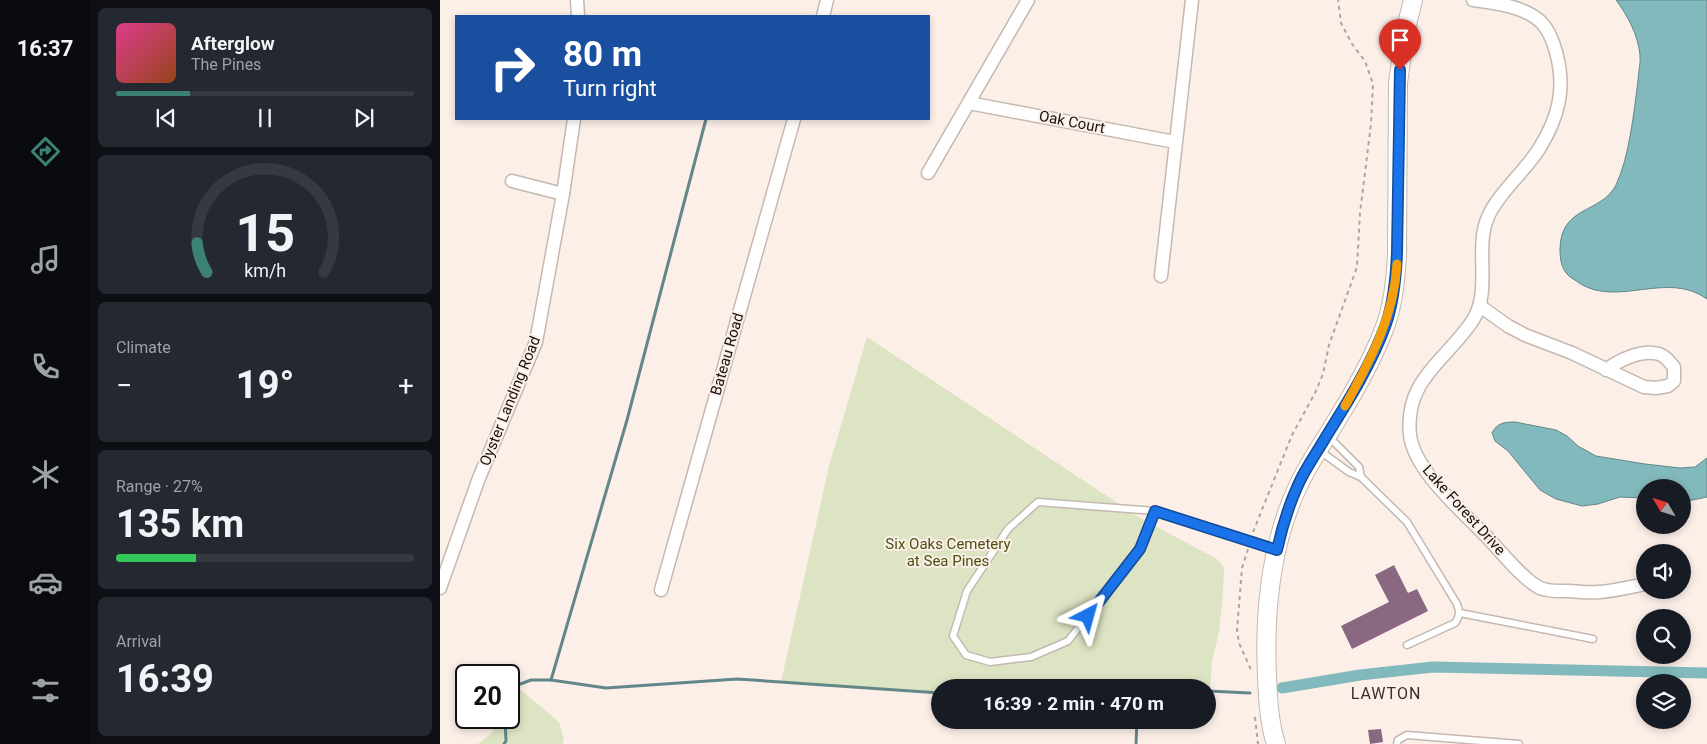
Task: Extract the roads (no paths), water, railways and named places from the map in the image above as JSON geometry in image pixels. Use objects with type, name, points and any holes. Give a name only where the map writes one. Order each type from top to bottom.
[{"type":"street","points":[[577,0],[578,15]]},
{"type":"street","points":[[823,15],[827,0]]},
{"type":"street","points":[[928,173],[1028,0]]},
{"type":"street","points":[[1161,276],[1190,0]]},
{"type":"street","points":[[1276,744],[1269,711],[1266,648],[1267,618],[1277,550],[1288,511],[1299,483],[1371,358],[1386,324],[1392,300],[1396,279],[1397,253],[1398,83],[1405,32],[1414,0]]},
{"type":"street","name":"Lake Forest Drive","points":[[1473,0],[1492,1],[1519,9],[1541,22],[1552,39],[1561,78],[1561,95],[1553,122],[1539,148],[1489,214],[1482,231],[1483,258],[1480,306],[1472,320],[1420,383],[1409,418],[1410,437],[1418,459],[1430,477],[1516,568],[1539,587],[1550,591],[1598,593],[1636,586]]},
{"type":"street","name":"Oak Court","points":[[969,103],[1176,142]]},
{"type":"street","name":"Oyster Landing Road","points":[[440,588],[479,478],[536,342],[563,194],[574,120]]},
{"type":"street","name":"Bateau Road","points":[[661,590],[794,120]]},
{"type":"street","points":[[512,181],[563,194]]},
{"type":"street","points":[[1480,306],[1508,326],[1572,353],[1606,370],[1644,387],[1668,386],[1674,381],[1674,367],[1666,358],[1658,354],[1637,354],[1619,360],[1606,370]]},
{"type":"lane","points":[[1323,442],[1349,472],[1361,477],[1407,522],[1453,596],[1460,613],[1455,623],[1407,645]]},
{"type":"lane","points":[[1323,442],[1359,467],[1361,477]]},
{"type":"lane","points":[[1155,511],[1140,549],[1068,642],[1031,657],[990,662],[966,655],[953,636],[967,591],[1008,529],[1038,502],[1155,511],[1277,550]]},
{"type":"lane","points":[[1460,613],[1593,639]]},
{"type":"lane","points":[[1397,744],[1398,740],[1407,735],[1519,744]]},
{"type":"water","points":[[1616,0],[1707,0],[1707,299],[1692,291],[1676,288],[1610,292],[1594,290],[1570,277],[1562,265],[1560,249],[1562,235],[1567,225],[1574,217],[1609,194],[1621,174],[1628,148],[1635,107],[1640,55],[1632,26]]},
{"type":"water","points":[[1515,422],[1556,430],[1596,456],[1680,468],[1695,467],[1707,458],[1707,497],[1691,500],[1691,479],[1636,479],[1636,498],[1620,497],[1598,504],[1582,506],[1556,499],[1540,490],[1508,451],[1495,441],[1492,433],[1496,427],[1504,423]]},
{"type":"waterway","points":[[551,680],[627,420],[706,120]]},
{"type":"waterway","points":[[1282,688],[1360,675],[1433,667],[1707,673]]},
{"type":"waterway","points":[[520,684],[531,680],[551,680],[606,688],[737,679],[931,692]]},
{"type":"waterway","points":[[1216,691],[1250,693]]},
{"type":"waterway","points":[[504,744],[506,741],[505,729]]},
{"type":"waterway","points":[[1136,744],[1137,729]]},
{"type":"district","name":"LAWTON","points":[[1386,693]]},
{"type":"park label","name":"Six Oaks Cemetery at Sea Pines","points":[[948,552]]}]
